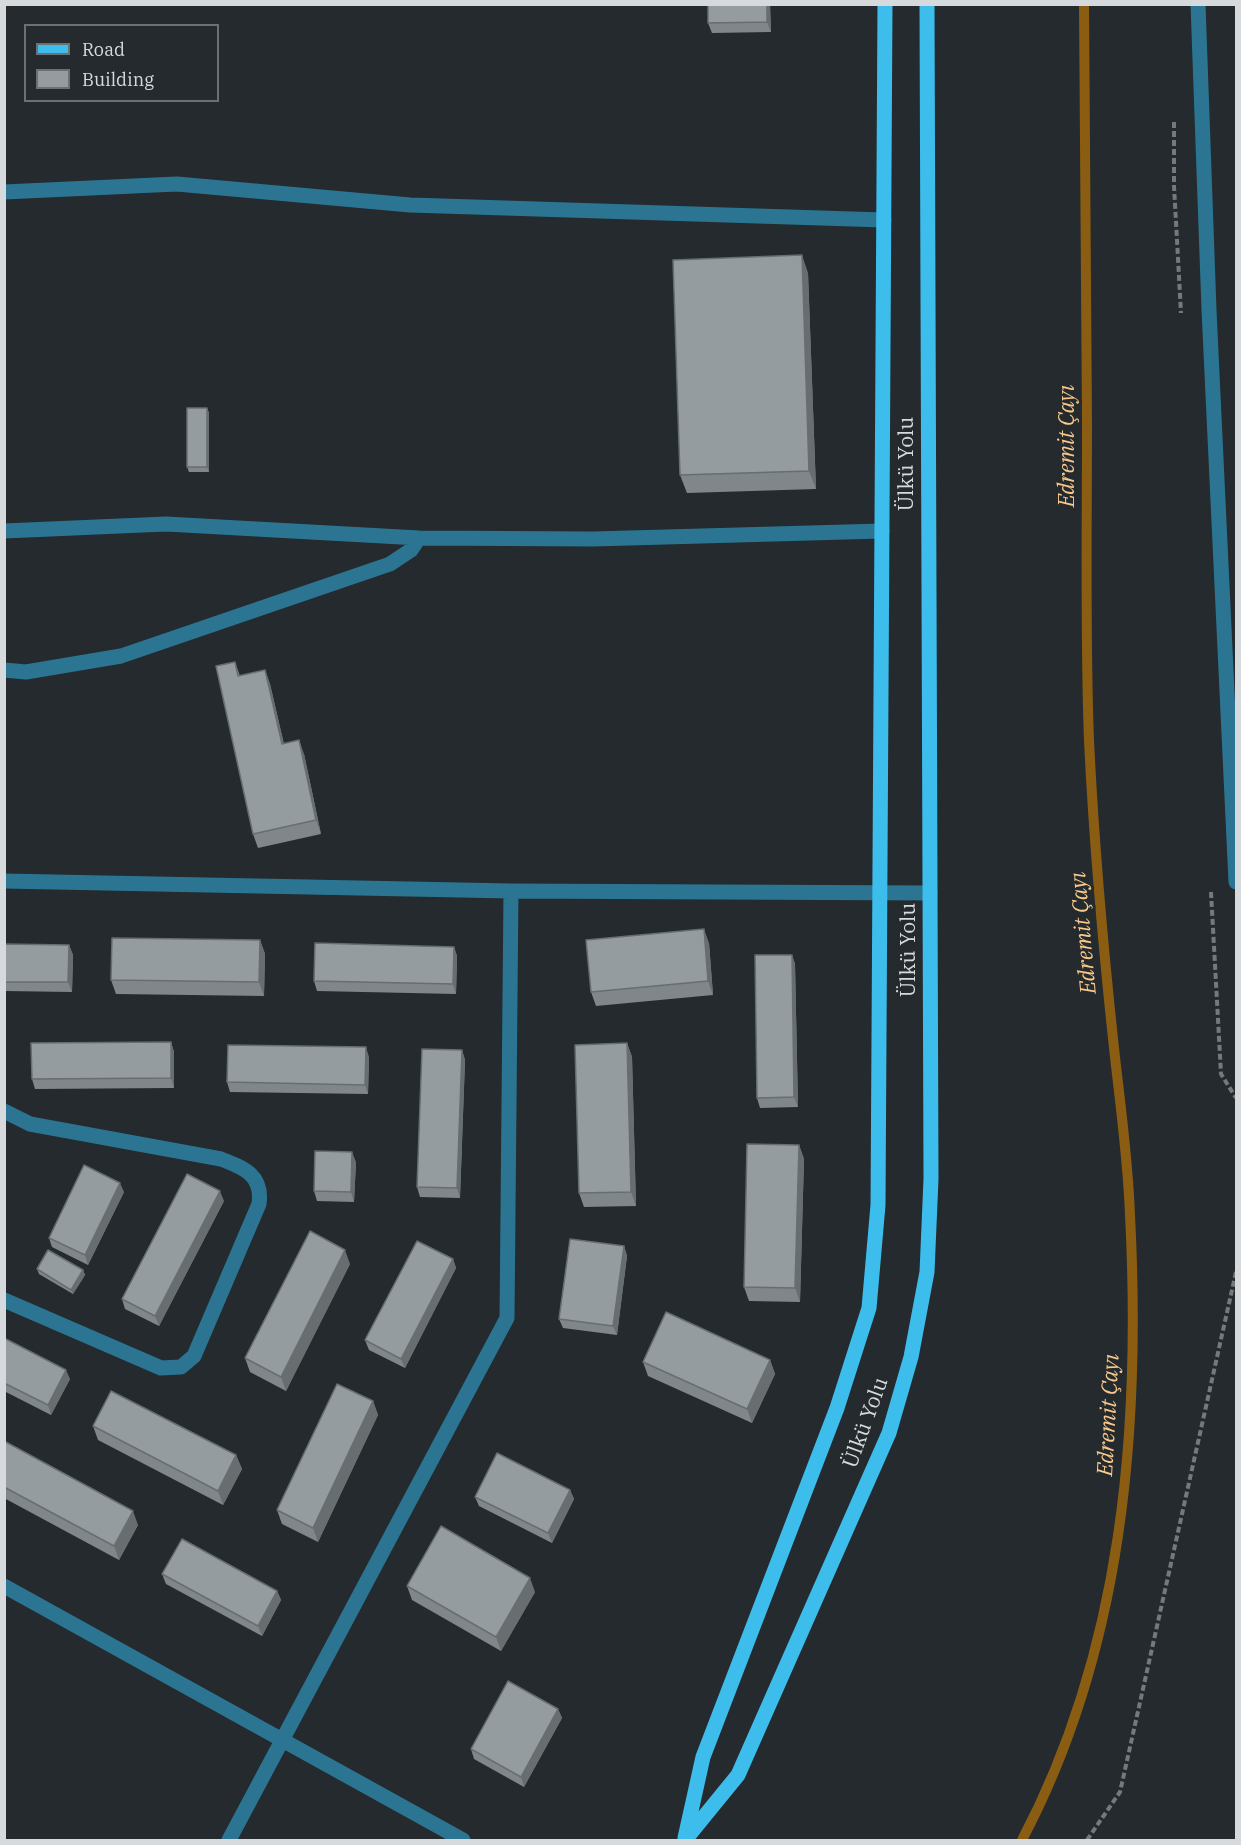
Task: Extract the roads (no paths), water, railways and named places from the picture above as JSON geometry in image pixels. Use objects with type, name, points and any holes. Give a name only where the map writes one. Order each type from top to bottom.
[{"type":"main road","name":"Ülkü Yolu","points":[[685,1840],[703,1757],[837,1408],[869,1308],[878,1205],[885,4]]},
{"type":"main road","name":"Ülkü Yolu","points":[[685,1840],[738,1774],[889,1433],[912,1357],[927,1272],[930,893],[927,4]]},
{"type":"street","points":[[1198,4],[1236,882]]},
{"type":"street","points":[[4,192],[177,184],[410,205],[884,220]]},
{"type":"street","points":[[4,531],[166,524],[418,538],[593,539],[882,531]]},
{"type":"street","points":[[4,670],[26,672],[121,656],[390,564],[411,550],[418,538]]},
{"type":"street","points":[[4,881],[511,891],[930,893]]},
{"type":"street","points":[[229,1840],[507,1318],[511,891]]},
{"type":"street","points":[[4,1111],[30,1124],[221,1159],[249,1170],[259,1184],[261,1194],[259,1204],[194,1356],[181,1367],[161,1368],[4,1300]]},
{"type":"street","points":[[4,1586],[282,1742],[463,1840]]},
{"type":"waterway","name":"Edremit Çayı","points":[[1022,1840],[1056,1767],[1083,1692],[1103,1614],[1118,1536],[1127,1456],[1132,1376],[1133,1295],[1129,1194],[1103,933],[1089,741],[1084,4]]}]
